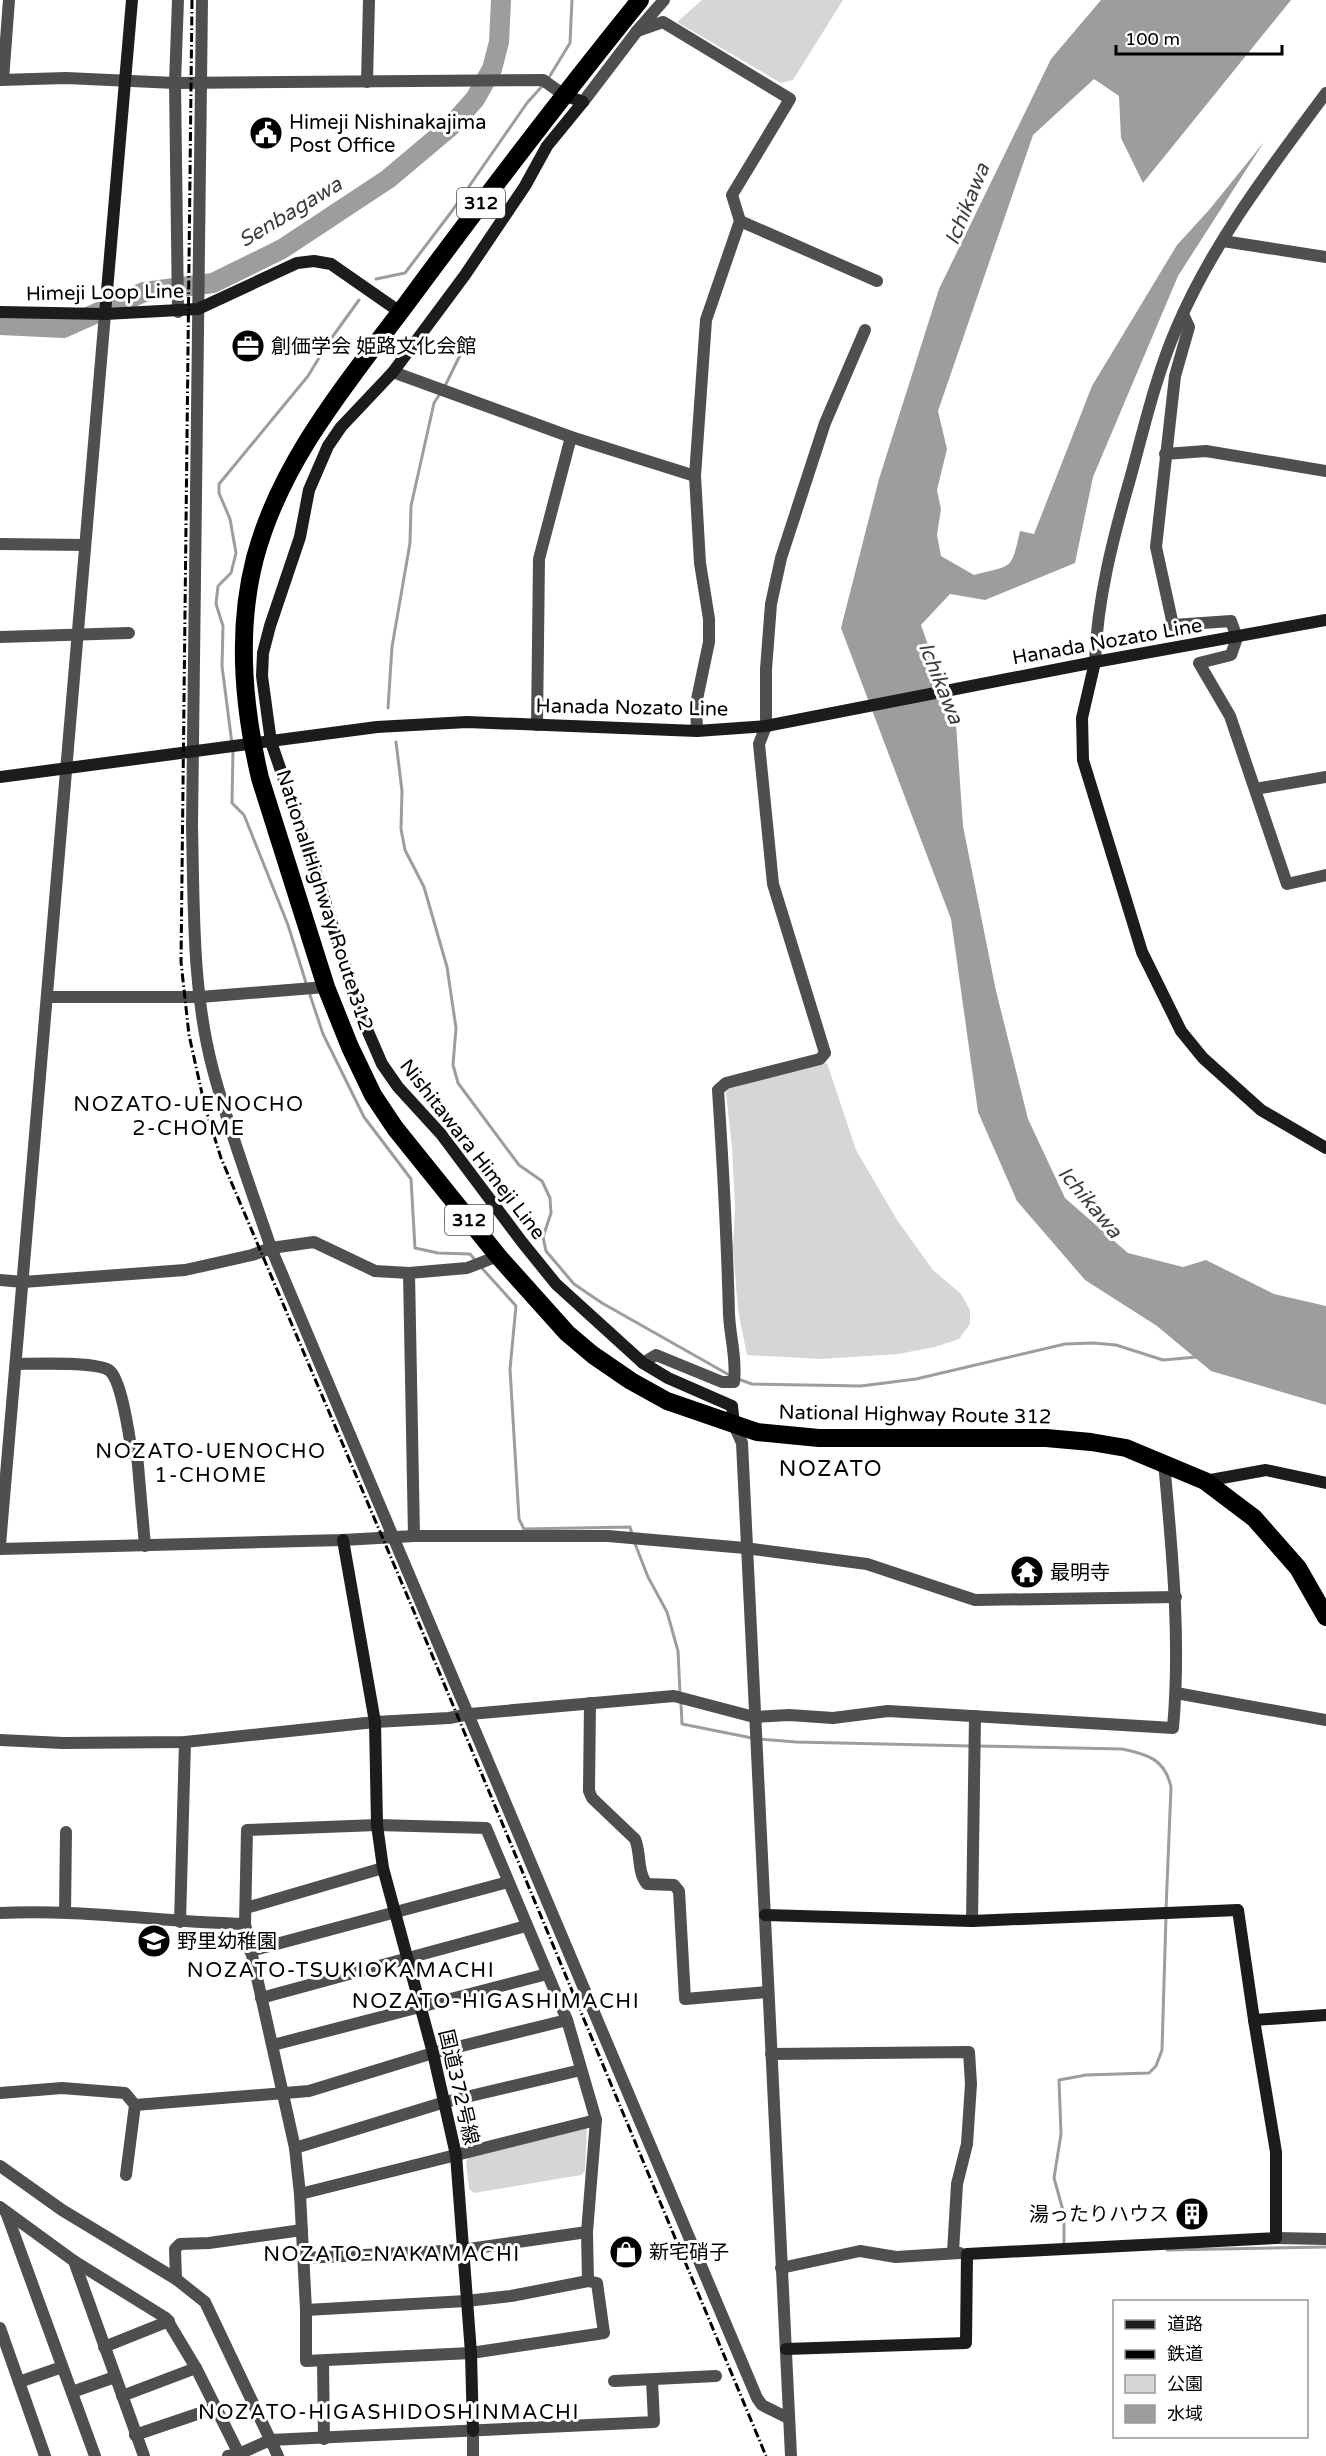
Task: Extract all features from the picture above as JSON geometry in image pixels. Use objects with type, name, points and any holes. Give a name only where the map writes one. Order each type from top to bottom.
[{"type":"highway","name":"National Highway Route 312","points":[[640,0],[564,95],[328,408],[293,465],[273,506],[255,559],[246,612],[242,674],[252,745],[260,778],[326,987],[350,1047],[373,1095],[395,1128],[498,1256],[567,1333],[631,1381],[667,1401],[757,1432],[819,1438],[1046,1438],[1126,1448],[1205,1481],[1254,1518],[1298,1568],[1326,1617]]},
{"type":"street","points":[[9,0],[1,80],[126,79],[176,83],[543,80],[564,95],[583,102],[637,31],[664,0]]},
{"type":"street","points":[[132,0],[0,1547],[146,1546],[414,1536],[608,1536],[746,1548],[875,1566],[975,1600],[1176,1597]]},
{"type":"street","points":[[178,0],[176,83],[178,312]]},
{"type":"street","points":[[202,0],[192,826],[196,959],[213,1070],[271,1248],[470,1714],[757,2398],[762,2405],[788,2418]]},
{"type":"street","points":[[367,82],[369,0]]},
{"type":"street","points":[[637,31],[663,22],[790,99],[732,195],[740,221],[706,320],[695,476],[700,563],[709,619],[709,642],[696,704],[697,731]]},
{"type":"street","points":[[1326,93],[1282,152],[1223,241],[1183,314],[1160,370],[1117,524],[1096,633],[1095,662],[1082,718],[1083,760],[1142,952],[1181,1031],[1203,1058],[1262,1110],[1326,1148]]},
{"type":"street","name":"Nishitawara Himeji Line","points":[[583,102],[547,146],[525,186],[465,275],[393,372],[341,427],[328,446],[309,490],[300,537],[263,653],[262,676],[272,742],[318,878],[359,1011],[382,1064],[398,1087],[441,1134],[556,1284],[643,1363],[668,1378],[732,1406],[734,1425]]},
{"type":"street","points":[[740,221],[878,281]]},
{"type":"street","points":[[1223,241],[1326,257]]},
{"type":"street","name":"Himeji Loop Line","points":[[0,312],[105,314],[178,312],[198,309],[297,263],[314,261],[331,264],[400,312]]},
{"type":"street","points":[[1183,314],[1189,327],[1174,376],[1156,547],[1173,625],[1231,621],[1237,638],[1231,655],[1199,663],[1230,716],[1287,884],[1321,877],[1326,888]]},
{"type":"street","points":[[643,1363],[656,1355],[722,1382],[734,1382],[736,1362],[729,1322],[726,1202],[718,1090],[726,1083],[820,1059],[825,1053],[773,884],[759,744],[772,725],[766,669],[771,604],[781,558],[825,423],[866,330]]},
{"type":"street","points":[[393,372],[571,437],[695,476]]},
{"type":"street","points":[[537,725],[539,559],[571,437]]},
{"type":"street","points":[[1165,454],[1206,451],[1326,471]]},
{"type":"street","points":[[0,544],[85,545]]},
{"type":"street","name":"Hanada Nozato Line","points":[[0,777],[377,727],[467,722],[697,731],[772,725],[1081,664],[1237,638],[1326,620]]},
{"type":"street","points":[[0,637],[129,633]]},
{"type":"street","points":[[1256,789],[1326,777]]},
{"type":"street","points":[[46,997],[200,997],[326,987]]},
{"type":"street","points":[[0,1280],[23,1282],[185,1270],[271,1248],[314,1242],[375,1271],[410,1273],[467,1268],[498,1256]]},
{"type":"street","points":[[410,1273],[414,1536]]},
{"type":"street","points":[[16,1364],[100,1366],[110,1371],[118,1388],[132,1453],[137,1454],[146,1546]]},
{"type":"street","points":[[734,1425],[742,1443],[791,2456]]},
{"type":"street","points":[[0,1740],[63,1743],[185,1742],[375,1722],[449,1718],[470,1714],[674,1696],[754,1717],[789,1715],[833,1718],[888,1711],[1173,1728],[1176,1693],[1176,1597],[1164,1462]]},
{"type":"street","points":[[1205,1481],[1266,1470],[1326,1483]]},
{"type":"street","name":"国道372号線","points":[[343,1540],[375,1722],[377,1825],[383,1868],[393,1913],[433,2053],[456,2155],[471,2353],[473,2431]]},
{"type":"street","points":[[1176,1693],[1326,1720]]},
{"type":"street","points":[[590,1703],[589,1791],[592,1798],[635,1839],[639,1847],[643,1880],[647,1884],[674,1885],[680,1891],[685,1999],[767,1992]]},
{"type":"street","points":[[972,1921],[975,1716]]},
{"type":"street","points":[[180,1922],[185,1742]]},
{"type":"street","points":[[306,2310],[466,2301],[511,2296],[588,2281],[597,2283],[604,2333],[471,2353],[306,2361],[304,2258],[295,2148],[245,1924],[247,1830],[377,1825],[486,1828],[567,2020],[596,2120],[587,2232],[588,2281]]},
{"type":"street","points":[[65,1912],[66,1832]]},
{"type":"street","points":[[246,1908],[383,1868]]},
{"type":"street","points":[[250,1951],[508,1882]]},
{"type":"street","points":[[765,1915],[972,1921],[1238,1910],[1276,2152],[1275,2238]]},
{"type":"street","points":[[0,1913],[65,1912],[180,1922],[245,1924]]},
{"type":"street","points":[[261,1998],[526,1926]]},
{"type":"street","points":[[273,2045],[547,1974]]},
{"type":"street","points":[[1254,2020],[1326,2014]]},
{"type":"street","points":[[135,2105],[309,2091],[433,2053],[567,2020]]},
{"type":"street","points":[[771,2054],[969,2052],[971,2084],[967,2144],[957,2184],[953,2252]]},
{"type":"street","points":[[295,2148],[445,2102],[581,2070]]},
{"type":"street","points":[[0,2093],[62,2088],[125,2093],[135,2105],[126,2175]]},
{"type":"street","points":[[300,2194],[596,2120]]},
{"type":"street","points":[[0,2166],[62,2210],[176,2279],[205,2302],[278,2456]]},
{"type":"street","points":[[3,2209],[74,2261],[169,2321],[196,2368],[236,2455],[270,2440],[654,2422],[652,2380]]},
{"type":"street","points":[[3,2209],[95,2456]]},
{"type":"street","points":[[176,2279],[175,2249],[180,2244],[209,2243],[302,2230]]},
{"type":"street","points":[[304,2258],[462,2250],[587,2232]]},
{"type":"street","points":[[781,2268],[860,2251],[896,2257],[953,2252],[967,2254],[1275,2238],[1326,2239]]},
{"type":"street","points":[[786,2349],[966,2343],[967,2254]]},
{"type":"street","points":[[74,2261],[144,2456]]},
{"type":"street","points":[[104,2347],[169,2321]]},
{"type":"street","points":[[0,2328],[45,2456]]},
{"type":"street","points":[[323,2361],[324,2439]]},
{"type":"street","points":[[19,2382],[62,2367]]},
{"type":"street","points":[[122,2396],[196,2368]]},
{"type":"street","points":[[614,2381],[716,2376]]},
{"type":"street","points":[[72,2392],[115,2377]]},
{"type":"street","points":[[135,2435],[215,2408]]},
{"type":"street","points":[[473,2431],[473,2456]]},
{"type":"green space","points":[[702,0],[843,0],[793,80],[781,83],[677,22]]},
{"type":"green space","points":[[827,1063],[856,1150],[897,1220],[933,1270],[961,1294],[970,1310],[970,1324],[959,1339],[935,1347],[898,1354],[821,1359],[747,1355],[738,1310],[733,1248],[735,1208],[726,1093],[729,1087]]},
{"type":"green space","points":[[583,2125],[587,2129],[585,2171],[581,2175],[474,2193],[469,2189],[466,2161],[470,2156]]},
{"type":"water","name":"Ichikawa","points":[[1101,0],[1291,0],[1143,183],[1121,138],[1119,96],[1094,79],[1033,135],[938,411],[947,449],[937,490],[941,509],[937,535],[941,556],[974,575],[996,570],[1012,560],[1020,531],[1034,534],[1092,386],[1177,245],[1209,210],[1264,142],[1178,276],[1093,477],[1075,563],[985,600],[950,594],[921,625],[956,724],[963,826],[996,991],[1028,1119],[1065,1198],[1128,1253],[1183,1267],[1206,1260],[1274,1294],[1326,1306],[1326,1405],[1211,1371],[1157,1326],[1085,1280],[1017,1201],[978,1112],[951,919],[841,628],[879,479],[939,289],[1051,59]]},
{"type":"waterway","name":"Senbagawa","points":[[0,325],[63,328],[144,292],[213,283],[282,249],[388,179],[451,126],[475,99],[492,69],[499,42],[501,0]]},
{"type":"waterway","points":[[548,79],[570,43],[572,0]]},
{"type":"waterway","points":[[376,279],[405,273],[452,211],[527,103],[544,84]]},
{"type":"waterway","points":[[232,744],[222,666],[223,626],[216,604],[218,586],[231,573],[236,553],[230,519],[219,493],[219,484],[308,376],[359,300]]},
{"type":"waterway","points":[[445,386],[465,345]]},
{"type":"waterway","points":[[388,708],[392,647],[410,543],[411,506],[434,403],[441,392]]},
{"type":"waterway","points":[[396,742],[402,791],[401,829],[405,850],[424,887],[447,967],[456,1028],[453,1065],[458,1083],[519,1165],[542,1181],[550,1198],[551,1213],[543,1237],[546,1251],[574,1284],[602,1303],[731,1376]]},
{"type":"waterway","points":[[233,751],[232,803],[244,815],[288,925],[307,986]]},
{"type":"waterway","points":[[309,992],[323,1034],[364,1117],[411,1179],[415,1248],[438,1253],[470,1254],[476,1261]]},
{"type":"waterway","points":[[480,1266],[516,1306],[510,1369],[519,1519],[524,1529],[630,1527],[632,1534]]},
{"type":"waterway","points":[[738,1379],[752,1384],[861,1386],[916,1379],[1065,1344],[1116,1345],[1163,1360],[1197,1357]]},
{"type":"waterway","points":[[634,1541],[648,1577],[667,1612],[678,1651],[680,1693]]},
{"type":"waterway","points":[[681,1703],[682,1724],[752,1738]]},
{"type":"waterway","points":[[759,1739],[971,1746]]},
{"type":"waterway","points":[[978,1746],[1122,1749],[1154,1759],[1164,1770],[1171,1787],[1166,1910]]},
{"type":"waterway","points":[[1064,2246],[1064,2214],[1054,2178],[1061,2134],[1059,2080],[1086,2075],[1149,2073],[1156,2066],[1162,2050],[1166,1917]]},
{"type":"waterway","points":[[1167,2250],[1326,2247]]},
{"type":"railway","points":[[192,0],[181,962],[189,1035],[205,1107],[221,1158],[415,1614],[766,2456]]},
{"type":"place","name":"Himeji Nishinakajima Post Office","points":[[266,133]]},
{"type":"place","name":"創価学会 姫路文化会館","points":[[248,346]]},
{"type":"place","name":"最明寺","points":[[1027,1572]]},
{"type":"place","name":"野里幼稚園","points":[[154,1941]]},
{"type":"place","name":"湯ったりハウス","points":[[1192,2214]]},
{"type":"place","name":"新宅硝子","points":[[626,2252]]},
{"type":"district","name":"NOZATO-UENOCHO 2-CHOME","points":[[189,1116]]},
{"type":"district","name":"NOZATO-UENOCHO 1-CHOME","points":[[211,1463]]},
{"type":"district","name":"NOZATO","points":[[831,1468]]},
{"type":"district","name":"NOZATO-TSUKIOKAMACHI","points":[[341,1970]]},
{"type":"district","name":"NOZATO-HIGASHIMACHI","points":[[496,2001]]},
{"type":"district","name":"NOZATO-NAKAMACHI","points":[[392,2254]]},
{"type":"district","name":"NOZATO-HIGASHIDOSHINMACHI","points":[[389,2412]]}]
